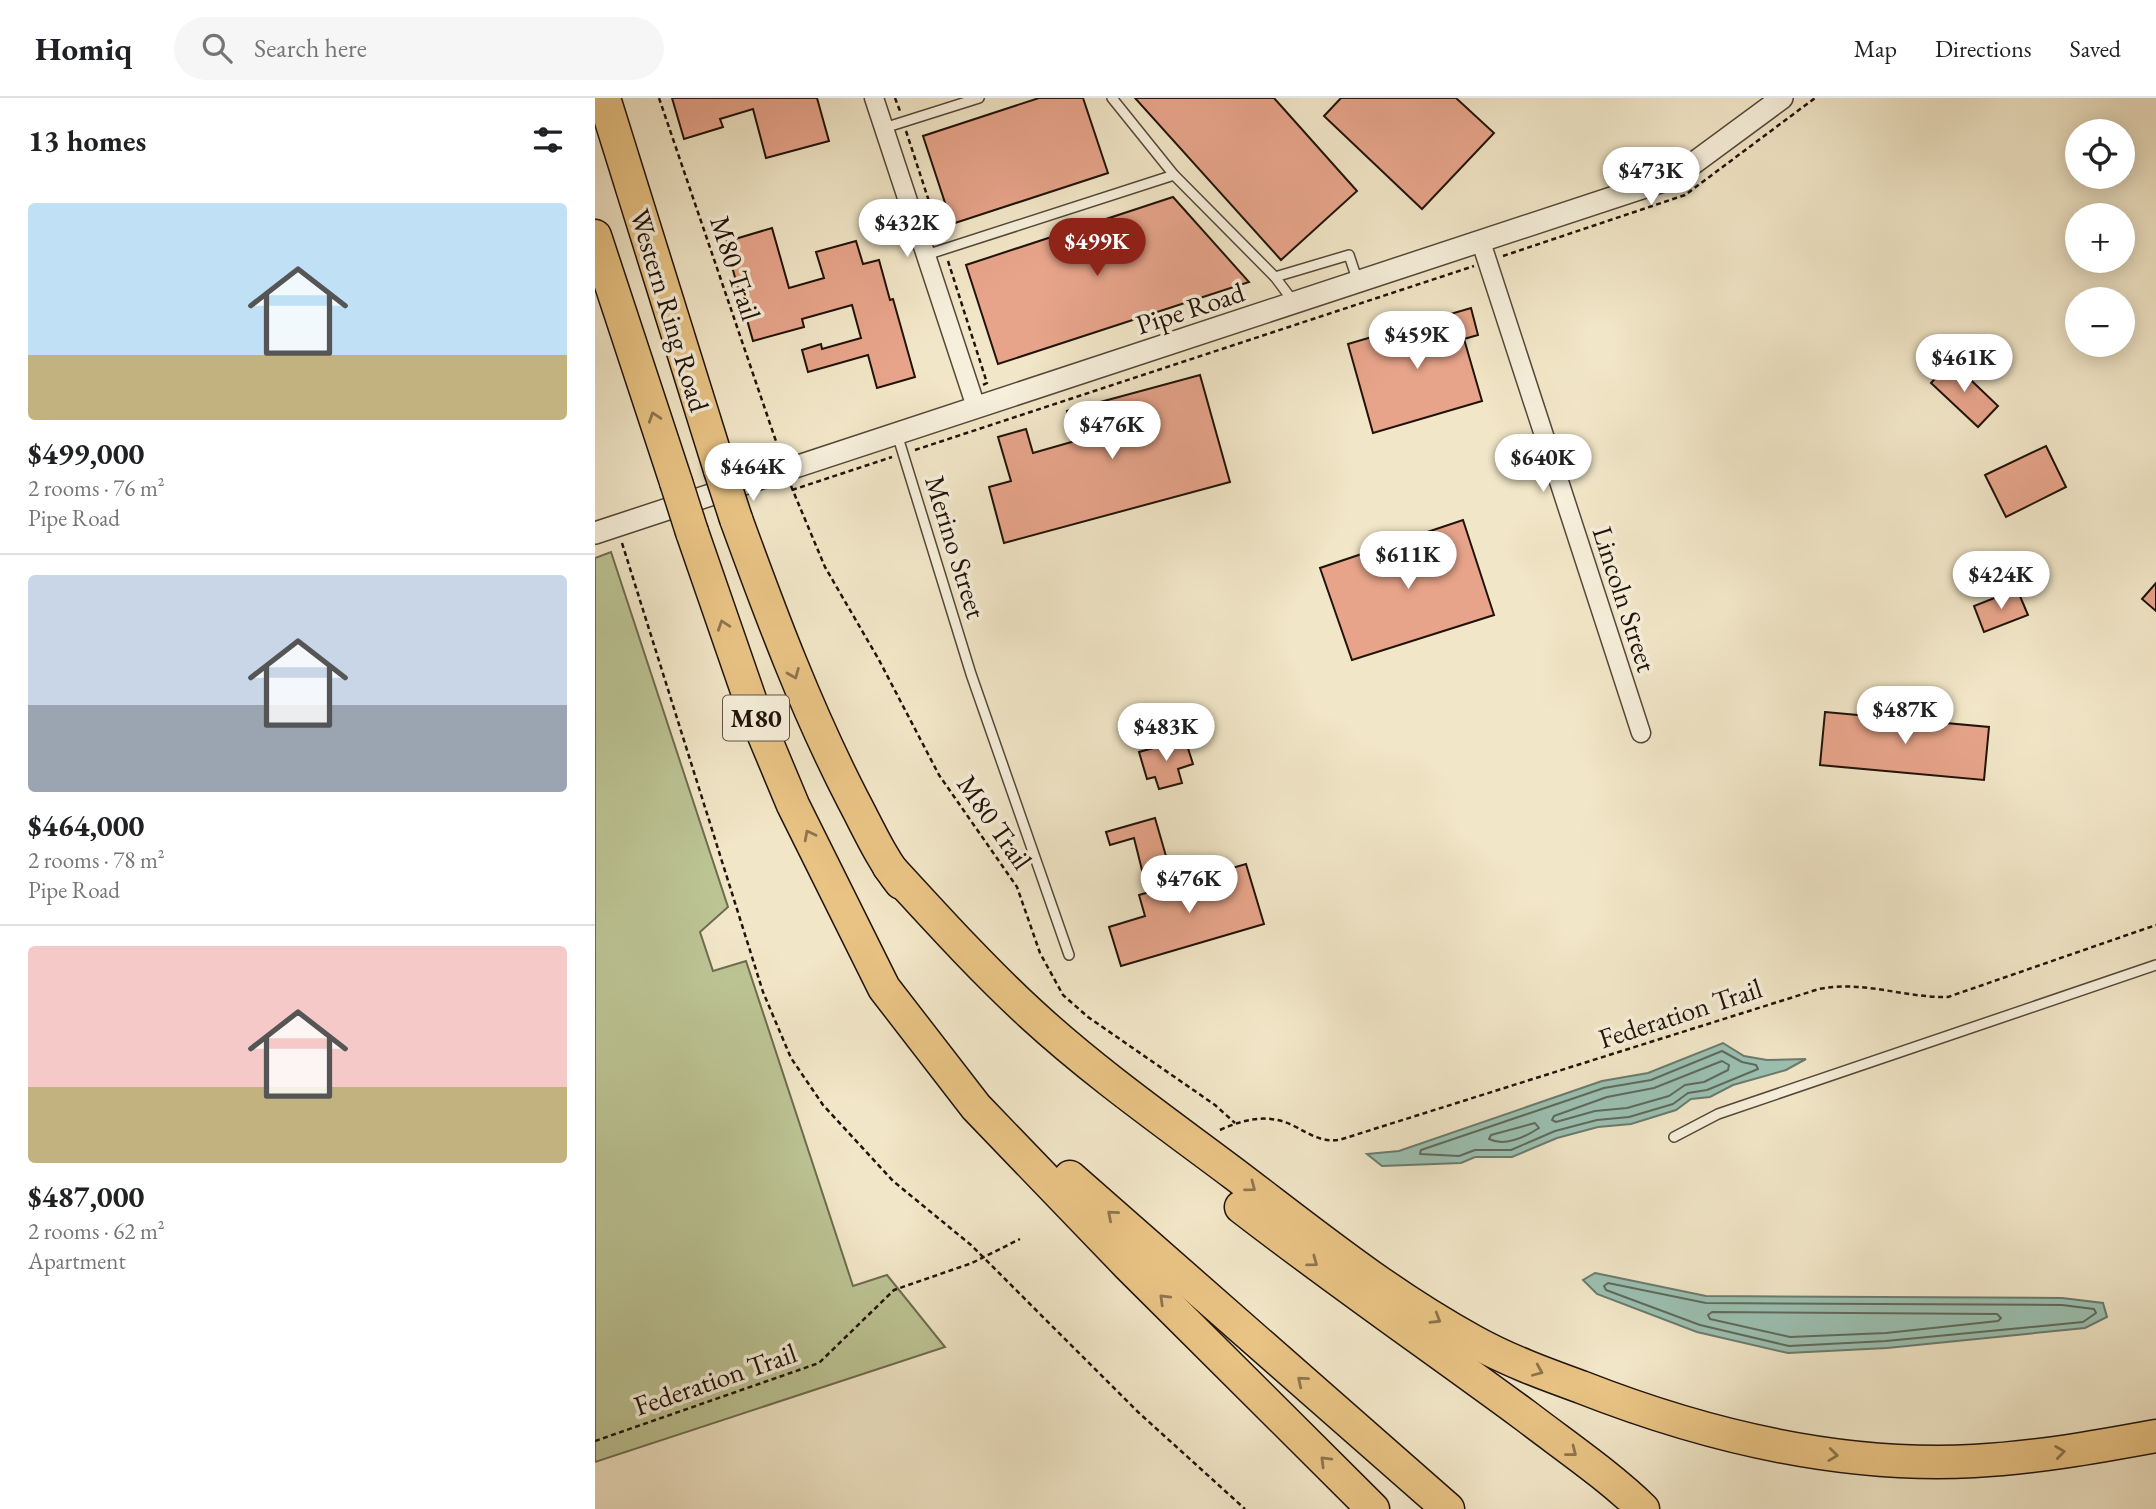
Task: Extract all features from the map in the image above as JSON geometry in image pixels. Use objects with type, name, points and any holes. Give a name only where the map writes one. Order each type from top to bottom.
[{"type":"highway","name":"Western Ring Road","points":[[604,98],[736,519],[801,690],[889,867]]},
{"type":"highway","name":"Western Ring Road","points":[[595,236],[755,714],[793,805],[840,896]]},
{"type":"highway","points":[[889,867],[1032,1015],[1108,1078],[1330,1247],[1412,1305],[1476,1343],[1606,1397],[1703,1429],[1823,1454],[1882,1461],[1974,1461],[2060,1453],[2156,1436]]},
{"type":"highway","points":[[889,867],[1019,1024],[1095,1092],[1312,1262],[1431,1345],[1643,1509]]},
{"type":"highway","points":[[840,896],[884,988],[977,1107],[1129,1266],[1373,1509]]},
{"type":"highway","points":[[840,896],[894,983],[989,1098],[1035,1144],[1448,1509]]},
{"type":"street","points":[[874,98],[976,407]]},
{"type":"street","name":"Pipe Road","points":[[595,533],[1660,183],[1687,168],[1782,98]]},
{"type":"street","name":"Lincoln Street","points":[[1481,242],[1641,733]]},
{"type":"lane","points":[[884,128],[979,98]]},
{"type":"lane","points":[[1112,98],[1174,175],[1275,277],[1295,303]]},
{"type":"lane","points":[[926,255],[1174,175]]},
{"type":"lane","points":[[1275,277],[1349,255],[1358,282]]},
{"type":"lane","name":"Merino Street","points":[[897,434],[971,674],[1069,955]]},
{"type":"lane","points":[[1674,1137],[1719,1114],[2156,965]]},
{"type":"path","name":"M80 Trail","points":[[659,98],[778,450]]},
{"type":"path","name":"M80 Trail","points":[[790,482],[825,567],[879,660],[939,775],[1017,887],[1040,953],[1063,995],[1088,1017],[1215,1105],[1235,1123]]},
{"type":"path","points":[[617,526],[763,992],[791,1058],[823,1105],[893,1181],[983,1257],[1139,1412],[1245,1509]]},
{"type":"path","name":"Federation Trail","points":[[1220,1130],[1235,1123],[1268,1118],[1292,1125],[1320,1140],[1339,1140],[1819,989],[1849,986],[1908,995],[1948,997],[2156,925]]},
{"type":"path","name":"Federation Trail","points":[[595,1441],[819,1363],[894,1290],[983,1257],[1020,1239]]},
{"type":"shaded area","points":[[611,552],[728,907],[700,932],[713,971],[746,961],[853,1286],[887,1275],[945,1347],[595,1462],[595,558]]},
{"type":"water","points":[[1723,1043],[1744,1056],[1767,1060],[1806,1059],[1786,1070],[1733,1085],[1710,1097],[1691,1099],[1676,1110],[1631,1124],[1598,1127],[1557,1138],[1512,1157],[1475,1157],[1461,1163],[1382,1166],[1367,1154],[1399,1151],[1602,1081],[1648,1073]]},
{"type":"water","points":[[1595,1273],[1706,1296],[2062,1298],[2103,1303],[2107,1317],[2085,1328],[1887,1348],[1788,1353],[1697,1332],[1597,1294],[1583,1280]]},
{"type":"building","points":[[672,98],[817,98],[829,141],[766,158],[753,109],[720,119],[723,127],[684,139]]},
{"type":"building","points":[[1039,98],[1083,98],[1108,173],[952,224],[923,136]]},
{"type":"building","points":[[1135,98],[1274,98],[1357,191],[1281,260]]},
{"type":"building","points":[[1341,98],[1456,98],[1494,133],[1422,209],[1324,116]]},
{"type":"building","points":[[1173,197],[1249,282],[998,364],[966,265]]},
{"type":"building","points":[[772,228],[789,288],[824,278],[816,252],[856,241],[863,264],[879,260],[915,377],[877,388],[868,355],[808,372],[802,350],[821,344],[822,349],[861,338],[852,305],[802,319],[804,327],[753,341],[725,242]]},
{"type":"building","points":[[1471,308],[1478,335],[1464,339],[1482,401],[1373,433],[1348,344]]},
{"type":"building","points":[[1951,361],[1998,406],[1978,427],[1931,383]]},
{"type":"building","points":[[1200,375],[1230,482],[1004,543],[989,487],[1011,481],[998,437],[1026,429],[1033,453],[1075,441],[1067,411]]},
{"type":"building","points":[[2046,446],[2066,487],[2006,517],[1985,475]]},
{"type":"building","points":[[1463,520],[1494,615],[1352,660],[1320,568]]},
{"type":"building","points":[[2156,583],[2156,611],[2142,599]]},
{"type":"building","points":[[2017,589],[2028,615],[1984,632],[1974,606]]},
{"type":"building","points":[[1825,712],[1989,727],[1984,780],[1820,765]]},
{"type":"building","points":[[1185,739],[1193,764],[1178,769],[1182,783],[1159,789],[1155,777],[1147,779],[1139,752]]},
{"type":"building","points":[[1155,818],[1168,863],[1142,870],[1134,838],[1110,845],[1106,832]]},
{"type":"building","points":[[1246,864],[1264,924],[1121,966],[1109,927],[1145,916],[1139,895]]}]
